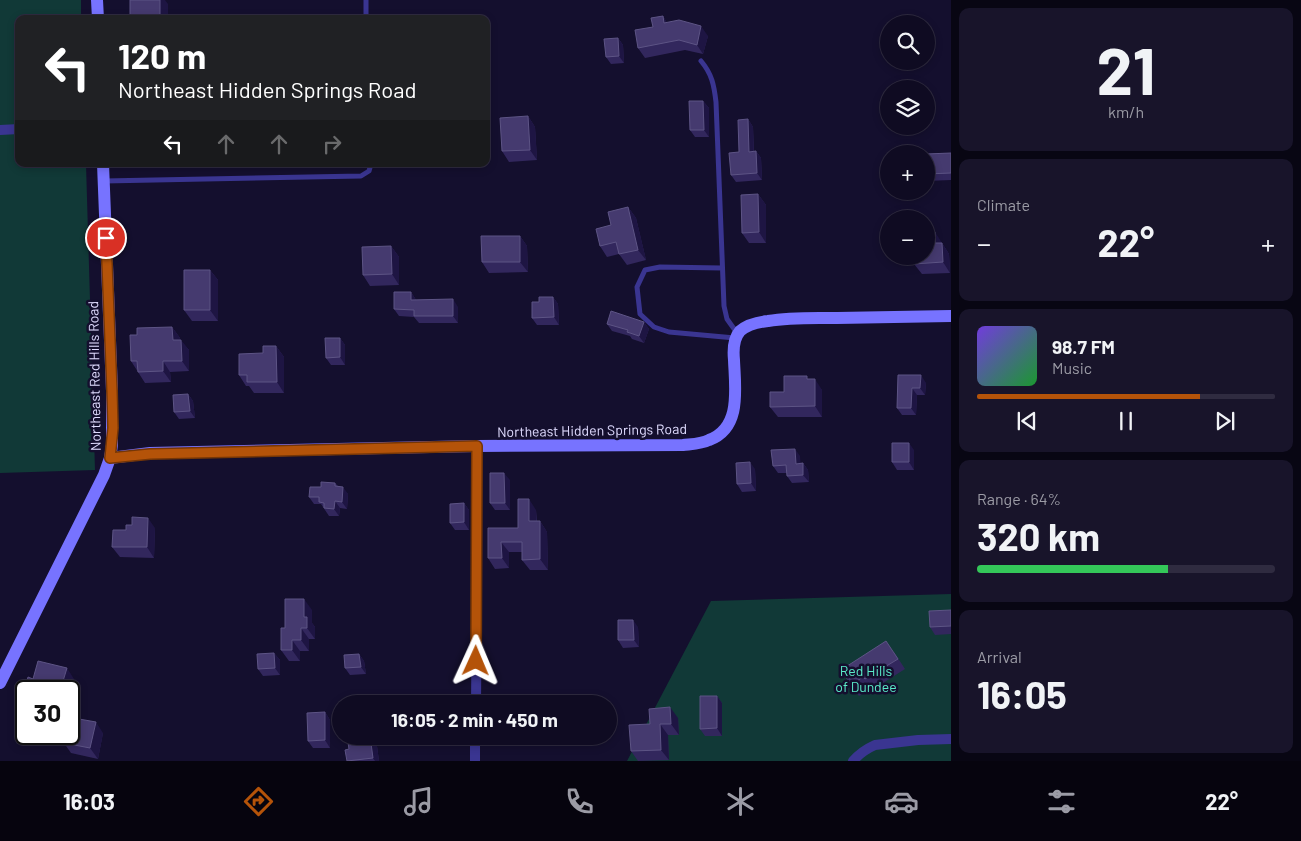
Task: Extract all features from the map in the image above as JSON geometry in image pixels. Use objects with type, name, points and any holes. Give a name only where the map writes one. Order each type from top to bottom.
[{"type":"street","points":[[97,0],[98,15]]},
{"type":"street","points":[[0,130],[15,129]]},
{"type":"street","name":"Northeast Red Hills Road","points":[[0,683],[104,475],[110,458],[113,428],[103,167]]},
{"type":"street","points":[[737,336],[747,327],[756,323],[780,319],[951,316]]},
{"type":"street","name":"Northeast Hidden Springs Road","points":[[110,458],[150,454],[477,446],[682,445],[708,441],[723,432],[734,409],[734,350],[737,336]]},
{"type":"street","points":[[476,695],[477,446]]},
{"type":"street","points":[[853,761],[859,754],[869,748],[893,742],[951,739]]},
{"type":"street","points":[[475,745],[475,761]]},
{"type":"lane","points":[[366,0],[366,15]]},
{"type":"lane","points":[[701,61],[708,70],[714,84],[724,306],[727,319],[737,336]]},
{"type":"lane","points":[[104,181],[361,176],[369,171],[370,167]]},
{"type":"lane","points":[[722,268],[660,267],[645,270],[637,287],[640,314],[654,327],[668,332],[737,336]]},
{"type":"green space","points":[[0,0],[81,0],[81,15],[15,15],[15,167],[86,167],[95,470],[0,473]]},
{"type":"green space","name":"Red Hills of Dundee","points":[[951,594],[951,761],[627,761],[711,601]]},
{"type":"building","points":[[130,0],[160,0],[160,15],[130,15]]},
{"type":"building","points":[[663,16],[664,23],[679,20],[701,26],[697,45],[679,40],[638,48],[635,30],[653,27],[651,18]]},
{"type":"building","points":[[618,38],[619,56],[606,57],[604,39]]},
{"type":"building","points":[[689,101],[703,101],[704,130],[690,130]]},
{"type":"building","points":[[528,116],[530,150],[502,151],[500,118]]},
{"type":"building","points":[[748,119],[749,152],[756,151],[757,173],[731,175],[729,153],[739,152],[738,120]]},
{"type":"building","points":[[951,153],[951,173],[935,174],[935,154]]},
{"type":"building","points":[[758,194],[759,232],[742,233],[741,195]]},
{"type":"building","points":[[628,207],[638,250],[619,254],[616,242],[600,246],[596,229],[611,225],[608,212]]},
{"type":"building","points":[[481,236],[520,236],[520,262],[482,262]]},
{"type":"building","points":[[935,243],[942,243],[943,262],[935,263]]},
{"type":"building","points":[[391,246],[392,274],[363,275],[362,247]]},
{"type":"building","points":[[184,270],[210,270],[210,310],[184,310]]},
{"type":"building","points":[[394,292],[411,292],[411,300],[453,299],[453,316],[414,316],[414,310],[394,309]]},
{"type":"building","points":[[539,297],[553,297],[554,317],[532,318],[532,302],[539,302]]},
{"type":"building","points":[[611,311],[644,322],[639,336],[627,332],[628,330],[607,324]]},
{"type":"building","points":[[172,327],[173,340],[181,340],[182,361],[163,361],[163,371],[138,372],[137,361],[131,361],[130,335],[137,335],[137,328]]},
{"type":"building","points":[[325,338],[340,338],[340,357],[326,358]]},
{"type":"building","points":[[263,346],[276,346],[277,382],[247,382],[247,375],[239,375],[239,354],[263,353]]},
{"type":"building","points":[[898,375],[921,375],[920,388],[912,388],[911,408],[897,408]]},
{"type":"building","points":[[784,376],[807,376],[807,379],[815,379],[815,406],[770,407],[770,392],[784,392]]},
{"type":"building","points":[[188,394],[190,411],[174,412],[173,395]]},
{"type":"building","points":[[892,443],[909,443],[909,462],[892,462]]},
{"type":"building","points":[[795,449],[796,464],[803,463],[803,475],[787,476],[786,465],[773,466],[771,450]]},
{"type":"building","points":[[750,462],[751,483],[737,484],[736,463]]},
{"type":"building","points":[[490,473],[504,473],[505,503],[490,503]]},
{"type":"building","points":[[321,482],[335,483],[335,486],[343,487],[342,502],[335,501],[334,509],[324,508],[324,503],[319,502],[319,497],[309,497],[310,487],[321,487]]},
{"type":"building","points":[[518,499],[529,499],[529,521],[540,521],[540,559],[522,560],[522,542],[501,542],[502,558],[488,558],[488,528],[518,528]]},
{"type":"building","points":[[464,503],[464,522],[450,523],[450,504]]},
{"type":"building","points":[[132,517],[148,518],[147,547],[112,547],[113,530],[126,530],[126,525],[132,525]]},
{"type":"building","points":[[285,599],[304,599],[304,617],[307,617],[307,628],[301,628],[301,640],[292,640],[292,650],[281,650],[281,628],[285,628]]},
{"type":"building","points":[[951,610],[951,626],[930,627],[929,611]]},
{"type":"building","points":[[618,620],[633,620],[634,640],[618,640]]},
{"type":"building","points":[[886,641],[898,659],[865,679],[863,677],[851,685],[841,670]]},
{"type":"building","points":[[274,653],[275,668],[258,669],[257,654]]},
{"type":"building","points":[[359,654],[361,667],[345,668],[344,655]]},
{"type":"building","points":[[38,661],[67,668],[63,680],[27,680],[28,677],[33,679]]},
{"type":"building","points":[[700,696],[717,696],[717,728],[700,729]]},
{"type":"building","points":[[670,707],[671,724],[660,724],[661,750],[631,751],[629,725],[650,724],[649,709]]},
{"type":"building","points":[[325,712],[325,740],[308,741],[307,713]]},
{"type":"building","points":[[80,719],[96,722],[90,748],[74,745],[80,745]]},
{"type":"building","points":[[348,745],[371,745],[373,758],[347,761],[345,750],[349,749]]},
{"type":"route","points":[[106,238],[113,428],[110,458],[150,454],[477,446],[476,661]]}]
